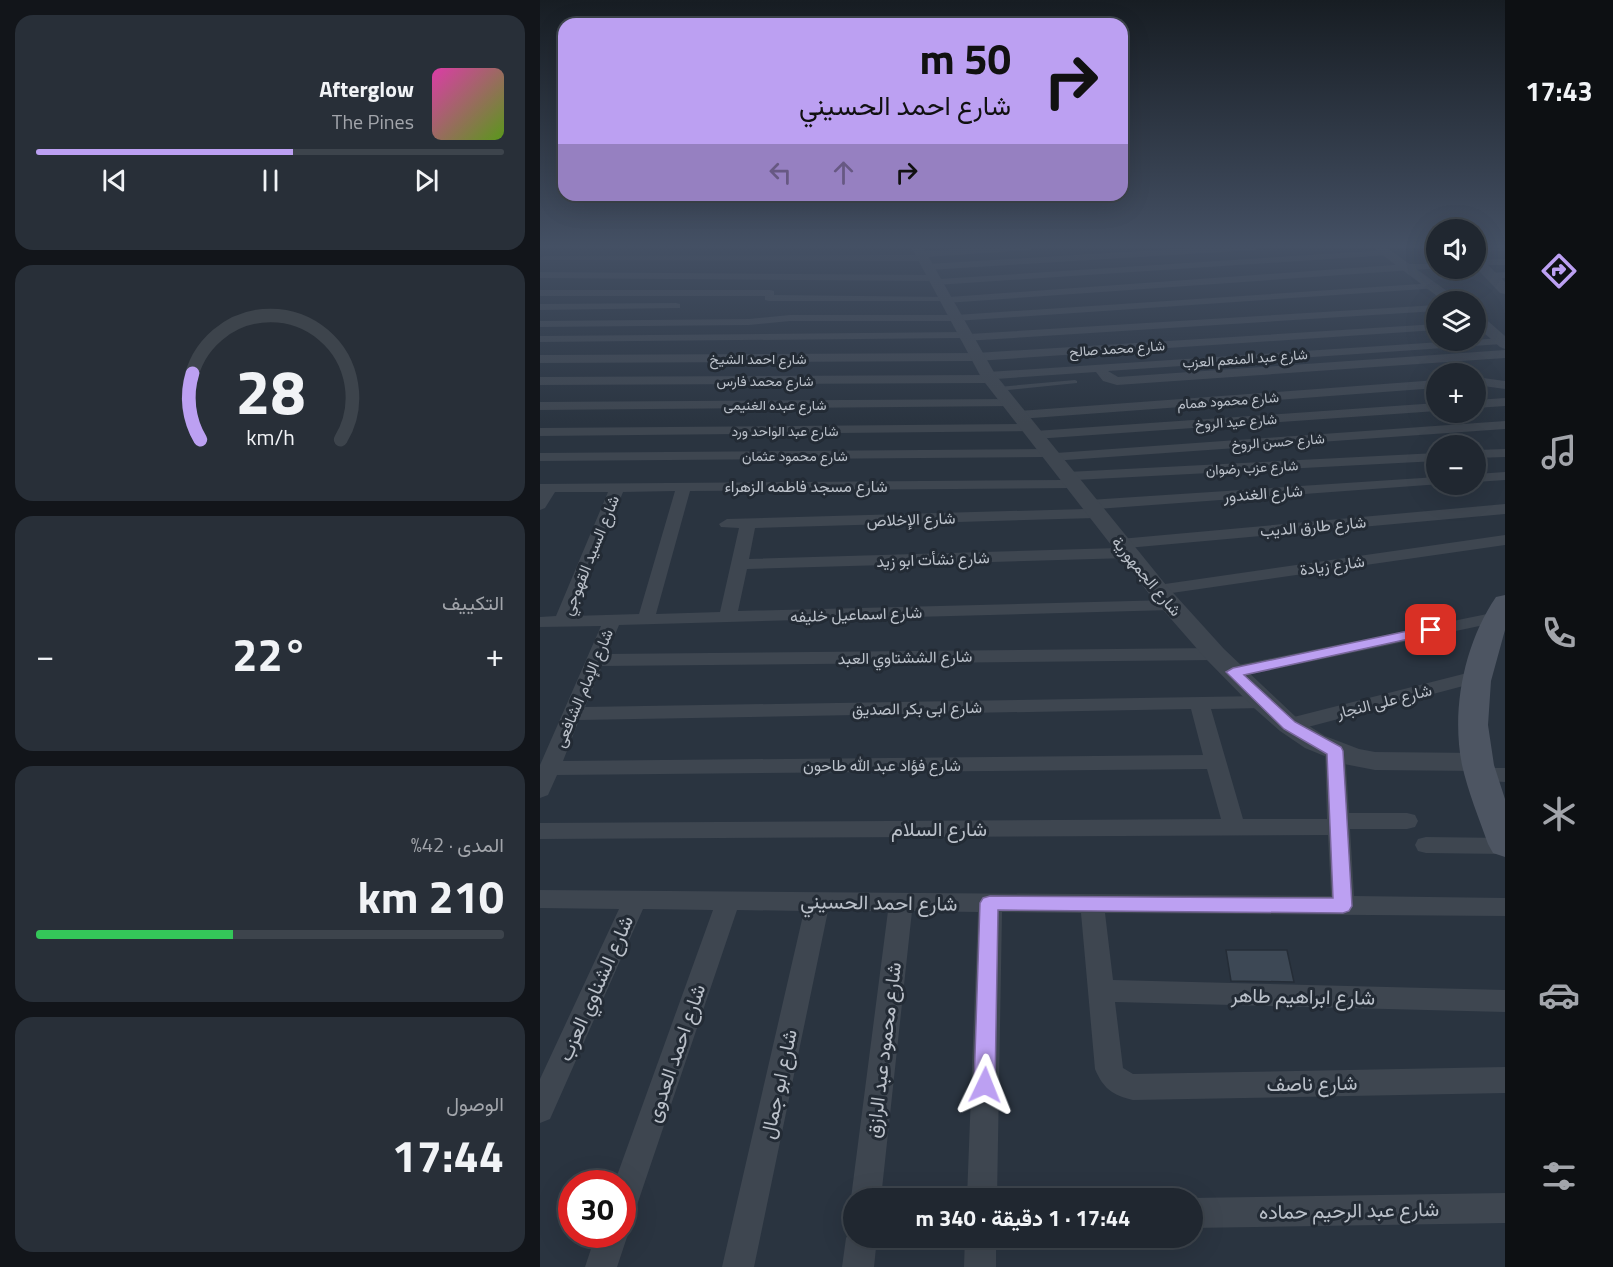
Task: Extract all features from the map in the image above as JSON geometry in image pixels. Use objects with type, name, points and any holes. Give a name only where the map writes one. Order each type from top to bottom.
[{"type":"main road","points":[[1501,610],[1483,655],[1475,727],[1505,845]]},
{"type":"street","points":[[540,307],[669,306]]},
{"type":"street","points":[[766,337],[767,306]]},
{"type":"street","points":[[540,324],[749,322],[845,306]]},
{"type":"street","points":[[540,339],[766,337],[878,306]]},
{"type":"street","name":"شارع الجمهورية","points":[[949,306],[976,357],[1092,509],[1165,598],[1215,654],[1289,725],[1335,751],[1375,761],[1488,771]]},
{"type":"street","points":[[1366,306],[1426,309]]},
{"type":"street","name":"شارع محمد صالح","points":[[976,357],[1426,328]]},
{"type":"street","points":[[1486,329],[1504,346]]},
{"type":"street","points":[[1099,368],[1107,378],[1117,381],[1274,370],[1504,346]]},
{"type":"street","name":"شارع عبد المنعم العزب","points":[[1010,403],[1099,368],[1263,357],[1504,346]]},
{"type":"street","name":"شارع احمد الشيخ","points":[[540,359],[976,357]]},
{"type":"street","points":[[1263,357],[1295,395]]},
{"type":"street","name":"شارع محمد فارس","points":[[540,381],[1010,403]]},
{"type":"street","points":[[1486,382],[1505,385]]},
{"type":"street","name":"شارع محمود همام","points":[[1010,403],[1295,395],[1426,385]]},
{"type":"street","points":[[1486,403],[1505,402]]},
{"type":"street","name":"شارع عبده الغنيمى","points":[[540,406],[1010,403]]},
{"type":"street","name":"شارع عيد الروخ","points":[[1010,403],[1426,407]]},
{"type":"street","name":"شارع عبد الواحد ورد","points":[[540,432],[1010,403]]},
{"type":"street","name":"شارع حسن الروخ","points":[[1050,455],[1505,425]]},
{"type":"street","points":[[1486,454],[1505,453]]},
{"type":"street","name":"شارع محمود عثمان","points":[[540,457],[1050,455]]},
{"type":"street","name":"شارع عزب رضوان","points":[[1070,480],[1426,458]]},
{"type":"street","points":[[1486,477],[1505,476]]},
{"type":"street","name":"شارع مسجد فاطمه الزهراء","points":[[545,488],[1070,480]]},
{"type":"street","name":"شارع الغندور","points":[[1092,509],[1426,482]]},
{"type":"street","points":[[646,619],[684,487]]},
{"type":"street","points":[[540,505],[545,488]]},
{"type":"street","name":"شارع السيد القهوجي","points":[[562,622],[617,488]]},
{"type":"street","name":"شارع الإخلاص","points":[[727,524],[1092,509]]},
{"type":"street","name":"شارع طارق الديب","points":[[1124,548],[1505,509]]},
{"type":"street","points":[[728,617],[748,524]]},
{"type":"street","name":"شارع زيادة","points":[[1165,598],[1505,540]]},
{"type":"street","name":"شارع نشأت ابو زيد","points":[[739,564],[1124,548]]},
{"type":"street","name":"شارع اسماعيل خليفه","points":[[540,622],[728,617],[1165,598]]},
{"type":"street","points":[[1233,672],[1501,610]]},
{"type":"street","name":"شارع الإمام الشافعى","points":[[540,790],[612,620]]},
{"type":"street","name":"شارع الششتاوي العبد","points":[[595,660],[1215,654]]},
{"type":"street","name":"شارع على النجار","points":[[1289,725],[1479,676]]},
{"type":"street","name":"شارع ابى بكر الصديق","points":[[572,714],[1263,702]]},
{"type":"street","points":[[1199,703],[1234,826]]},
{"type":"street","points":[[1335,751],[1343,906]]},
{"type":"street","name":"شارع فؤاد عبد الله طاحون","points":[[549,768],[1215,762]]},
{"type":"street","name":"شارع السلام","points":[[540,831],[1234,826],[1407,821]]},
{"type":"street","points":[[1426,845],[1505,845]]},
{"type":"street","name":"شارع احمد الحسيني","points":[[543,904],[635,900],[728,900],[1505,907]]},
{"type":"street","name":"شارع الشناوي العزب","points":[[540,1110],[635,900]]},
{"type":"street","name":"شارع احمد العدوى","points":[[634,1170],[728,900]]},
{"type":"street","name":"شارع ابو جمال","points":[[738,1267],[818,901]]},
{"type":"street","name":"شارع محمود عبد الرازق","points":[[867,1188],[901,902]]},
{"type":"street","points":[[982,1188],[990,903]]},
{"type":"street","points":[[1092,904],[1101,991]]},
{"type":"street","name":"شارع ابراهيم طاهر","points":[[1101,991],[1505,1001]]},
{"type":"street","name":"شارع ناصف","points":[[1101,991],[1109,1069],[1113,1078],[1120,1084],[1132,1087],[1505,1080]]},
{"type":"street","name":"شارع عبد الرحيم حماده","points":[[1203,1213],[1505,1208]]},
{"type":"street","points":[[601,1267],[607,1248]]},
{"type":"street","points":[[858,1267],[861,1248]]},
{"type":"street","points":[[980,1267],[981,1248]]},
{"type":"lane","points":[[1010,403],[1075,382]]},
{"type":"building","points":[[1226,950],[1287,950],[1294,982],[1231,981]]},
{"type":"route","points":[[985,1085],[990,903],[1343,906],[1335,751],[1315,742],[1289,725],[1233,672],[1431,630]]}]
